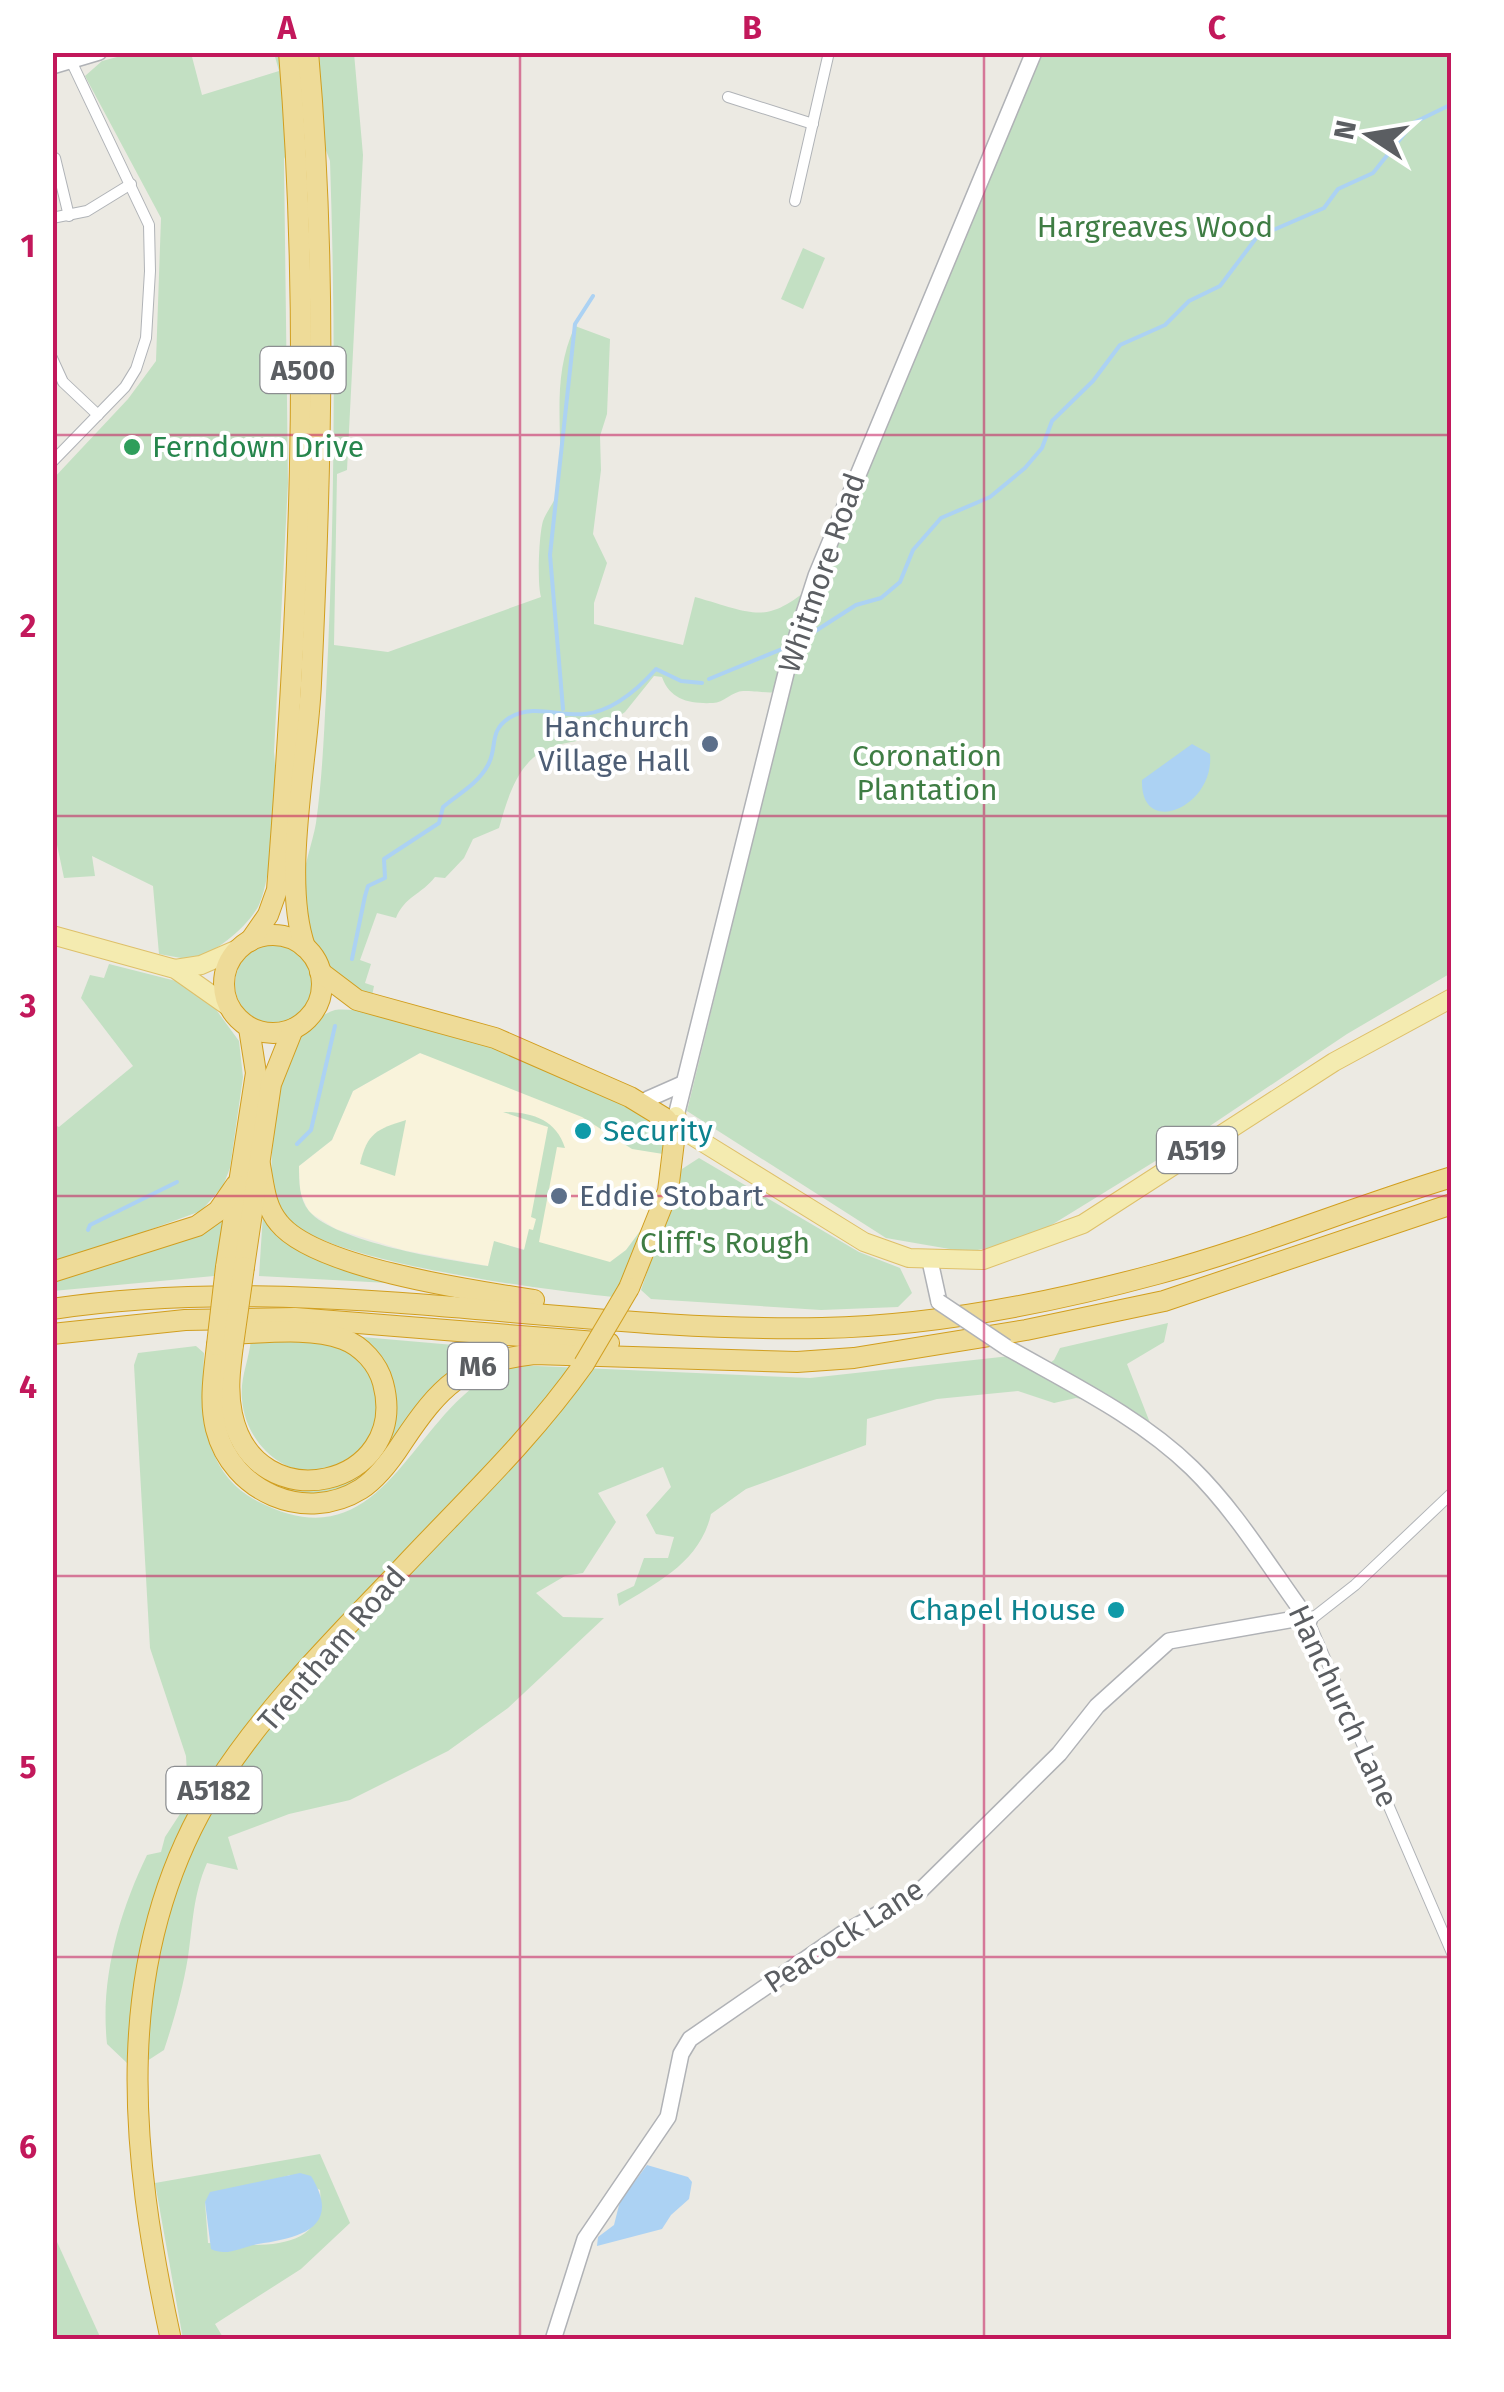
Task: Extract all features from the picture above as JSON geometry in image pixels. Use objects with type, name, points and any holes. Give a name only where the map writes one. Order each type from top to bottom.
[{"type":"highway","name":"A500","points":[[245,945],[268,916],[277,890],[295,651],[303,366],[289,52]]},
{"type":"highway","name":"A500","points":[[305,947],[294,900],[311,686],[321,369],[316,140],[308,52]]},
{"type":"highway","points":[[278,936],[305,947],[320,972],[321,992],[314,1011],[293,1029],[266,1033],[250,1028],[229,1006],[226,971],[245,945],[278,936]]},
{"type":"highway","name":"A519","points":[[320,972],[357,1000],[496,1038],[615,1092],[676,1126]]},
{"type":"highway","name":"A519","points":[[314,1011],[357,1000]]},
{"type":"highway","name":"M6","points":[[250,1028],[256,1073],[251,1170],[276,1220],[314,1251],[495,1294],[822,1328]]},
{"type":"highway","name":"M6","points":[[293,1029],[274,1070],[251,1170],[213,1409],[224,1451],[254,1488],[297,1503],[340,1499],[362,1489],[379,1474],[438,1394],[494,1359],[534,1354],[797,1362],[854,1358],[1026,1330],[1164,1300],[1452,1204]]},
{"type":"highway","name":"A519","points":[[615,1092],[633,1091],[648,1099],[676,1126]]},
{"type":"highway","name":"Trentham Road","points":[[170,2340],[146,2209],[138,2096],[142,1976],[166,1890],[218,1783],[300,1678],[509,1459],[546,1418],[584,1364],[628,1288],[668,1191],[676,1126]]},
{"type":"highway","name":"M6","points":[[52,1272],[206,1222],[251,1170]]},
{"type":"highway","name":"M6","points":[[52,1310],[190,1294],[294,1294],[689,1326],[822,1328],[977,1312],[1157,1274],[1452,1177]]},
{"type":"highway","name":"M6","points":[[52,1334],[165,1322],[296,1318],[764,1353],[916,1346]]},
{"type":"highway","name":"M6","points":[[52,1345],[182,1334],[308,1334],[342,1339],[356,1345],[379,1371],[386,1399],[379,1435],[362,1461],[339,1477],[315,1482],[285,1477],[258,1461],[242,1440],[231,1412],[225,1345]]},
{"type":"main road","points":[[52,934],[174,969],[229,1006]]},
{"type":"main road","points":[[174,969],[202,965],[245,945]]},
{"type":"main road","name":"A519","points":[[676,1126],[717,1161],[739,1163],[864,1242],[930,1261],[983,1260],[1068,1232],[1334,1062],[1452,998]]},
{"type":"street","points":[[52,66],[99,52]]},
{"type":"street","points":[[795,201],[829,52]]},
{"type":"street","name":"Whitmore Road","points":[[676,1126],[682,1084],[790,656],[816,576],[1034,52]]},
{"type":"street","points":[[52,462],[125,387],[146,338],[149,226],[72,62]]},
{"type":"street","points":[[728,97],[813,124]]},
{"type":"street","points":[[56,158],[69,216]]},
{"type":"street","points":[[52,218],[87,211],[131,184]]},
{"type":"street","points":[[52,358],[63,382],[98,415]]},
{"type":"street","points":[[648,1099],[682,1084]]},
{"type":"street","name":"Hanchurch Lane","points":[[930,1261],[939,1302],[1006,1347],[1099,1400],[1190,1465],[1214,1491],[1307,1619],[1452,1953]]},
{"type":"street","points":[[1307,1619],[1355,1585],[1452,1493]]},
{"type":"street","name":"Peacock Lane","points":[[553,2340],[584,2240],[668,2117],[681,2054],[690,2039],[842,1934],[920,1891],[1058,1754],[1097,1706],[1169,1641],[1307,1619]]},
{"type":"shaded area","name":"Eddie Stobart","points":[[420,1053],[534,1092],[663,1154],[662,1186],[658,1180],[644,1226],[626,1250],[610,1262],[590,1265],[494,1242],[488,1266],[403,1250],[336,1229],[309,1212],[300,1192],[299,1166],[332,1140],[353,1091]]},
{"type":"green space","points":[[132,53],[191,53],[202,95],[279,71],[274,53],[282,53],[290,146],[284,159],[288,483],[271,854],[263,893],[253,915],[220,946],[192,960],[159,954],[153,886],[92,856],[95,876],[64,878],[52,821],[52,480],[128,399],[156,361],[161,218],[85,76],[102,61]]},
{"type":"green space","points":[[317,53],[354,53],[363,155],[347,470],[337,474],[334,645],[388,652],[541,597],[540,537],[559,487],[560,386],[575,326],[610,339],[607,414],[600,436],[601,470],[593,534],[607,563],[594,603],[594,624],[683,645],[695,597],[761,612],[786,605],[819,580],[1039,53],[1451,53],[1451,973],[1347,1034],[1183,1144],[1032,1237],[967,1252],[886,1238],[687,1111],[789,690],[743,691],[717,702],[696,703],[676,696],[662,677],[654,676],[625,712],[609,723],[610,728],[594,729],[581,739],[534,757],[518,778],[499,828],[473,839],[464,858],[445,878],[435,877],[404,905],[396,918],[377,913],[360,960],[371,964],[365,983],[374,986],[372,996],[342,981],[331,971],[316,945],[303,888],[316,823],[322,758],[333,494],[330,161],[324,145]]},
{"type":"green space","points":[[803,248],[825,258],[803,309],[781,299]]},
{"type":"green space","points":[[274,945],[289,948],[301,957],[310,969],[310,999],[301,1011],[289,1020],[274,1023],[259,1020],[247,1011],[238,999],[235,984],[238,969],[247,957],[259,948]]},
{"type":"green space","points":[[109,964],[184,983],[209,1000],[239,1041],[243,1077],[230,1168],[223,1186],[201,1211],[53,1265],[52,1124],[59,1127],[133,1066],[81,998],[90,975],[104,978]]},
{"type":"green space","points":[[335,1010],[398,1018],[488,1046],[576,1082],[644,1118],[665,1138],[663,1154],[632,1149],[582,1117],[420,1053],[353,1091],[332,1140],[299,1166],[301,1195],[309,1211],[322,1222],[366,1240],[488,1266],[494,1241],[524,1250],[529,1229],[533,1230],[536,1219],[531,1217],[548,1127],[503,1112],[533,1116],[555,1130],[565,1148],[557,1147],[539,1242],[610,1262],[626,1250],[644,1226],[639,1250],[613,1297],[436,1271],[385,1259],[304,1231],[284,1214],[272,1173],[283,1075],[302,1035],[322,1016]]},
{"type":"green space","points":[[406,1120],[395,1176],[360,1164],[366,1145],[375,1134]]},
{"type":"green space","name":"Cliff's Rough","points":[[699,1158],[859,1252],[900,1268],[912,1293],[898,1307],[821,1310],[651,1299],[641,1290],[682,1169]]},
{"type":"green space","points":[[228,1209],[221,1265],[216,1266],[214,1276],[53,1291],[53,1282],[198,1232]]},
{"type":"green space","points":[[263,1214],[283,1239],[311,1257],[389,1274],[388,1283],[259,1276]]},
{"type":"green space","points":[[1168,1323],[1164,1342],[1127,1364],[1152,1428],[1107,1404],[1076,1398],[1054,1403],[1018,1391],[937,1399],[867,1419],[866,1445],[746,1489],[711,1514],[697,1545],[676,1569],[619,1606],[617,1594],[634,1586],[644,1558],[668,1558],[674,1537],[656,1534],[646,1515],[671,1487],[663,1467],[598,1493],[616,1522],[583,1573],[565,1576],[536,1593],[563,1617],[604,1618],[508,1708],[448,1751],[350,1800],[289,1814],[228,1837],[238,1870],[207,1863],[202,1875],[181,1992],[164,2050],[147,2061],[127,2063],[107,2044],[109,1971],[128,1900],[147,1855],[161,1852],[165,1837],[202,1780],[187,1774],[186,1756],[150,1648],[134,1365],[138,1353],[196,1346],[204,1353],[203,1396],[208,1437],[224,1473],[257,1501],[303,1517],[340,1514],[371,1497],[450,1409],[480,1382],[515,1365],[810,1378],[1010,1356],[1036,1373],[1054,1360],[1060,1348]]},
{"type":"green space","points":[[362,1337],[500,1349],[487,1355],[382,1465],[348,1489],[311,1496],[273,1487],[256,1477],[231,1449],[224,1431],[223,1401],[230,1346],[229,1418],[297,1488],[320,1488],[339,1483],[363,1463],[382,1437],[394,1408],[392,1380]]},
{"type":"green space","points":[[251,1339],[328,1344],[360,1360],[370,1374],[378,1400],[373,1431],[362,1451],[344,1465],[324,1472],[286,1466],[270,1454],[246,1420],[242,1399]]},
{"type":"green space","points":[[320,2154],[350,2223],[301,2269],[215,2324],[224,2339],[183,2339],[155,2183]],"holes":[[[290,2175],[320,2190],[319,2211],[312,2226],[300,2236],[265,2245],[208,2243],[205,2202]]]},
{"type":"green space","points":[[53,2233],[101,2339],[53,2339]]},
{"type":"water","points":[[1192,744],[1210,754],[1201,789],[1177,809],[1164,812],[1152,808],[1145,798],[1142,780]]},
{"type":"water","points":[[647,2165],[688,2177],[692,2182],[689,2199],[662,2229],[597,2246],[598,2237],[614,2225],[620,2201]]},
{"type":"water","points":[[300,2173],[311,2176],[320,2194],[322,2208],[312,2227],[288,2238],[234,2251],[211,2249],[205,2202],[210,2192]]},
{"type":"waterway","points":[[803,639],[856,605],[881,598],[900,582],[913,550],[941,518],[990,497],[1025,468],[1042,448],[1052,421],[1093,381],[1120,345],[1165,325],[1189,301],[1220,286],[1257,237],[1324,208],[1338,189],[1373,173],[1413,123],[1452,104]]},
{"type":"waterway","points":[[563,709],[550,555],[575,324],[593,296]]},
{"type":"waterway","points":[[709,679],[782,649]]},
{"type":"waterway","points":[[352,959],[368,886],[385,878],[384,859],[439,823],[443,807],[484,772],[502,723],[527,711],[595,712],[625,698],[656,669],[681,681],[702,683]]},
{"type":"waterway","points":[[297,1144],[311,1130],[335,1026]]},
{"type":"waterway","points":[[88,1230],[90,1225],[177,1182]]},
{"type":"place","name":"Ferndown Drive","points":[[132,447]]},
{"type":"place","name":"Hanchurch Village Hall","points":[[710,744]]},
{"type":"place","name":"Security","points":[[583,1131]]},
{"type":"place","name":"Eddie Stobart","points":[[559,1196]]},
{"type":"place","name":"Chapel House","points":[[1116,1610]]},
{"type":"park label","name":"Hargreaves Wood","points":[[1155,227]]},
{"type":"park label","name":"Coronation Plantation","points":[[927,773]]}]
